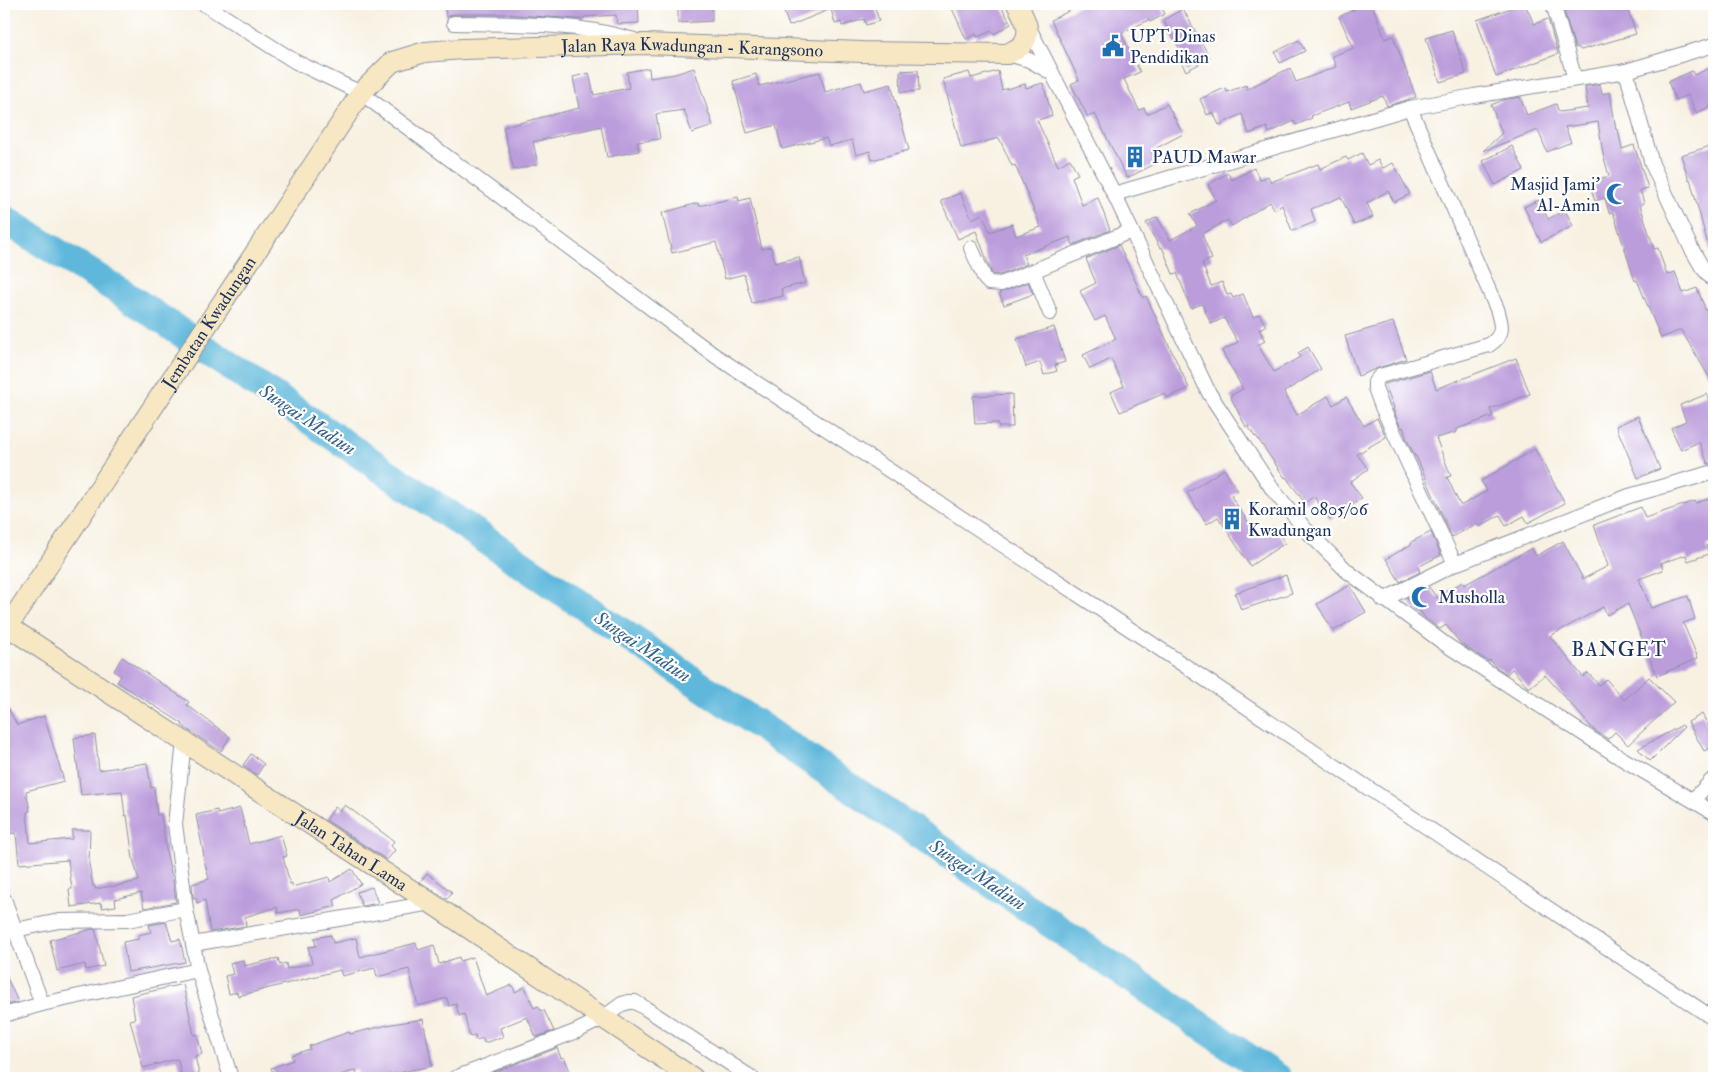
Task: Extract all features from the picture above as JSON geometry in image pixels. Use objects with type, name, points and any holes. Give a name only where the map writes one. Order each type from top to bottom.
[{"type":"main road","points":[[1008,54],[1022,45],[1026,37],[1027,25],[1017,4]]},
{"type":"main road","name":"Jalan Raya Kwadungan - Karangsono","points":[[343,120],[361,93],[392,62],[425,52],[463,49],[646,44],[862,52],[1008,54]]},
{"type":"main road","name":"Jembatan Kwadungan","points":[[6,625],[343,120]]},
{"type":"main road","name":"Jalan Tahan Lama","points":[[6,625],[693,1078]]},
{"type":"street","points":[[204,4],[296,62],[361,93],[714,356],[1103,611],[1714,1019]]},
{"type":"street","points":[[1553,4],[1575,79]]},
{"type":"street","points":[[454,23],[543,25],[610,33],[646,44]]},
{"type":"street","points":[[1027,25],[1114,194],[1209,393],[1273,490],[1324,549],[1347,571],[1383,600],[1445,644],[1616,755],[1714,813]]},
{"type":"street","points":[[1114,194],[1410,108],[1626,71],[1714,45]]},
{"type":"street","points":[[1008,54],[1040,64],[1052,73]]},
{"type":"street","points":[[1626,71],[1652,164],[1690,248],[1714,281]]},
{"type":"street","points":[[1410,108],[1502,324],[1496,341],[1489,345],[1380,376],[1375,382],[1375,388],[1382,407],[1455,564]]},
{"type":"street","points":[[971,248],[989,283],[1001,284],[1131,231]]},
{"type":"street","points":[[1033,271],[1050,313]]},
{"type":"street","points":[[1383,600],[1455,564],[1629,496],[1714,472]]},
{"type":"street","points":[[184,742],[175,824],[186,909],[198,970],[231,1078]]},
{"type":"street","points":[[1693,800],[1714,778]]},
{"type":"street","points":[[4,899],[42,1004]]},
{"type":"street","points":[[193,944],[431,904]]},
{"type":"street","points":[[15,930],[59,921],[127,920],[186,909]]},
{"type":"street","points":[[4,1016],[42,1004],[198,970]]},
{"type":"street","points":[[455,1078],[577,1031],[603,1018],[622,1004],[629,1002],[635,1002],[752,1078]]},
{"type":"building","points":[[445,4],[638,4],[639,23],[617,24],[616,15],[584,17],[584,19],[502,14],[454,14],[446,17]]},
{"type":"building","points":[[678,4],[712,4],[712,21],[678,23]]},
{"type":"building","points":[[781,4],[874,4],[879,21],[866,25],[864,19],[842,26],[841,22],[835,24],[831,9],[789,26]]},
{"type":"building","points":[[950,4],[1000,4],[1011,24],[994,34],[992,31],[977,37],[976,34],[966,39]]},
{"type":"building","points":[[1083,4],[1160,4],[1165,14],[1121,33],[1140,72],[1124,79],[1139,110],[1144,108],[1147,114],[1167,104],[1183,134],[1151,151],[1157,163],[1127,178],[1095,114],[1088,117],[1071,84],[1079,80],[1051,20]]},
{"type":"building","points":[[1353,4],[1372,4],[1385,39],[1393,36],[1416,97],[1387,106],[1383,96],[1351,108],[1349,102],[1311,116],[1312,118],[1296,125],[1294,121],[1269,133],[1267,127],[1249,134],[1242,114],[1219,125],[1213,112],[1207,115],[1200,99],[1225,88],[1227,92],[1246,85],[1247,89],[1290,68],[1296,82],[1336,67],[1332,56],[1354,48],[1339,17],[1355,9]]},
{"type":"building","points":[[1512,4],[1525,4],[1534,24],[1548,19],[1558,54],[1496,77],[1477,20],[1514,7]]},
{"type":"building","points":[[1562,4],[1626,4],[1636,34],[1581,50],[1577,47],[1575,48]]},
{"type":"building","points":[[1183,9],[1210,58],[1186,71],[1178,57],[1183,55],[1163,20]]},
{"type":"building","points":[[1452,30],[1466,74],[1440,82],[1426,38]]},
{"type":"building","points":[[1299,40],[1305,51],[1280,63],[1275,52]]},
{"type":"building","points":[[1714,66],[1714,105],[1696,113],[1688,95],[1676,100],[1668,82],[1692,71],[1694,75]]},
{"type":"building","points":[[649,68],[650,78],[675,74],[694,68],[713,126],[692,133],[684,110],[656,114],[660,139],[637,142],[639,151],[607,157],[601,126],[533,142],[538,164],[514,170],[503,127],[579,108],[573,77],[589,73],[594,95],[629,88],[627,72]]},
{"type":"building","points":[[918,70],[919,91],[901,92],[900,71]]},
{"type":"building","points":[[998,71],[1002,90],[1025,84],[1026,88],[1043,83],[1052,116],[1037,120],[1058,166],[1070,159],[1078,174],[1072,177],[1082,205],[1098,198],[1110,230],[1073,245],[1070,237],[1023,255],[1027,264],[1000,275],[992,274],[976,231],[958,239],[941,201],[960,193],[972,219],[982,214],[990,232],[1012,224],[1016,236],[1041,227],[1015,165],[1012,166],[999,138],[961,148],[943,79],[969,72],[971,78]]},
{"type":"building","points":[[820,72],[825,92],[861,82],[864,91],[891,84],[909,150],[872,160],[870,151],[856,155],[852,140],[829,146],[826,138],[782,149],[776,125],[747,133],[733,81],[756,74],[759,86]]},
{"type":"building","points":[[1600,84],[1602,94],[1610,92],[1616,130],[1618,129],[1622,149],[1634,145],[1648,188],[1640,190],[1644,203],[1640,205],[1654,249],[1658,248],[1667,275],[1675,272],[1683,293],[1697,288],[1714,331],[1714,385],[1681,330],[1661,338],[1637,280],[1635,281],[1613,212],[1609,213],[1605,198],[1595,201],[1589,182],[1609,176],[1598,122],[1565,127],[1571,142],[1547,152],[1538,130],[1483,151],[1502,133],[1491,105],[1503,100],[1520,97],[1527,115],[1556,104],[1559,112],[1588,108],[1585,87]]},
{"type":"building","points":[[1714,145],[1714,251],[1710,252],[1690,179],[1681,155]]},
{"type":"building","points":[[1512,146],[1524,170],[1495,185],[1483,161]]},
{"type":"building","points":[[1362,153],[1368,165],[1378,160],[1383,168],[1393,163],[1410,194],[1394,202],[1388,191],[1367,203],[1373,217],[1354,225],[1341,197],[1311,209],[1315,222],[1292,231],[1282,205],[1275,210],[1270,202],[1232,226],[1228,220],[1202,234],[1212,259],[1202,263],[1211,286],[1222,282],[1227,295],[1231,294],[1233,298],[1243,294],[1253,317],[1259,314],[1266,326],[1259,329],[1265,341],[1258,345],[1274,372],[1300,357],[1298,353],[1308,347],[1321,369],[1284,392],[1297,415],[1328,396],[1333,405],[1346,397],[1364,426],[1377,418],[1386,437],[1357,454],[1368,469],[1350,482],[1362,498],[1330,520],[1314,496],[1305,503],[1256,436],[1248,426],[1246,427],[1230,396],[1243,389],[1222,351],[1238,342],[1224,318],[1211,324],[1202,304],[1191,308],[1177,273],[1173,274],[1162,247],[1160,248],[1146,223],[1157,217],[1170,240],[1197,226],[1190,214],[1216,200],[1208,185],[1228,173],[1232,180],[1254,168],[1260,180],[1268,176],[1271,182],[1318,164],[1320,169],[1346,157],[1348,160]]},
{"type":"building","points":[[738,197],[739,201],[750,198],[762,249],[771,247],[775,263],[799,257],[805,283],[781,289],[783,296],[752,303],[744,274],[725,279],[716,242],[672,253],[662,213],[698,203],[699,206]]},
{"type":"building","points":[[1539,200],[1548,219],[1565,210],[1573,226],[1541,242],[1524,207]]},
{"type":"building","points":[[1119,245],[1143,298],[1146,296],[1189,388],[1167,398],[1165,393],[1120,412],[1111,392],[1124,386],[1111,359],[1090,369],[1083,355],[1116,339],[1105,316],[1095,321],[1080,291],[1096,283],[1086,259]]},
{"type":"building","points":[[1028,282],[1033,294],[1004,305],[999,293]]},
{"type":"building","points":[[1393,322],[1406,359],[1358,376],[1345,336]]},
{"type":"building","points":[[1054,327],[1065,362],[1055,365],[1057,371],[1044,375],[1040,362],[1026,367],[1017,339]]},
{"type":"building","points":[[1516,358],[1530,394],[1490,409],[1493,416],[1457,429],[1457,432],[1436,438],[1451,476],[1447,477],[1460,505],[1462,505],[1487,491],[1481,481],[1535,449],[1565,503],[1528,523],[1524,516],[1506,526],[1500,515],[1479,527],[1477,524],[1452,537],[1407,440],[1403,427],[1401,428],[1385,384],[1430,371],[1436,389]]},
{"type":"building","points":[[1012,394],[1013,427],[998,427],[998,423],[975,424],[973,396]]},
{"type":"building","points":[[1707,394],[1714,412],[1714,463],[1708,464],[1699,442],[1681,450],[1671,428],[1686,421],[1680,405]]},
{"type":"building","points":[[1638,416],[1660,469],[1638,478],[1616,426]]},
{"type":"building","name":"Koramil 0805/06 Kwadungan","points":[[1224,469],[1238,491],[1231,496],[1258,537],[1274,526],[1285,543],[1250,566],[1218,517],[1207,524],[1187,493]]},
{"type":"building","points":[[1714,497],[1714,542],[1706,546],[1709,554],[1688,561],[1686,555],[1661,563],[1663,570],[1639,579],[1651,608],[1688,596],[1695,619],[1683,623],[1698,658],[1657,676],[1628,604],[1607,615],[1603,607],[1550,636],[1583,677],[1588,673],[1599,685],[1606,679],[1624,700],[1649,677],[1674,702],[1628,745],[1615,732],[1608,739],[1594,730],[1545,675],[1529,688],[1512,669],[1507,674],[1496,667],[1490,660],[1488,661],[1461,644],[1446,625],[1440,629],[1425,618],[1418,608],[1415,610],[1407,598],[1429,587],[1437,598],[1462,582],[1464,585],[1532,548],[1536,556],[1563,541],[1583,579],[1608,566],[1594,525],[1641,507],[1645,518],[1695,501],[1696,503]]},
{"type":"building","points":[[1431,532],[1441,555],[1418,567],[1420,572],[1400,582],[1386,559],[1412,544],[1411,542]]},
{"type":"building","points":[[1286,575],[1292,593],[1241,610],[1235,593]]},
{"type":"building","points":[[1350,585],[1366,612],[1333,631],[1317,604]]},
{"type":"building","points":[[122,657],[189,702],[187,705],[230,737],[221,751],[117,682],[121,676],[114,671]]},
{"type":"building","points":[[4,700],[17,725],[44,716],[64,781],[26,791],[30,811],[27,812],[30,843],[72,839],[72,830],[90,830],[89,864],[95,889],[139,881],[133,859],[122,791],[81,795],[74,738],[95,735],[99,770],[147,763],[151,788],[154,787],[157,815],[161,814],[176,902],[144,908],[141,893],[115,899],[116,906],[102,908],[101,903],[71,907],[69,889],[72,889],[68,860],[19,864],[16,833],[4,834]]},
{"type":"building","points":[[1702,714],[1714,736],[1714,746],[1704,751],[1688,722]]},
{"type":"building","points":[[1682,725],[1684,727],[1650,761],[1638,749]]},
{"type":"building","points":[[251,754],[264,764],[257,775],[243,765]]},
{"type":"building","points":[[345,805],[394,841],[391,846],[395,850],[387,860],[326,820],[335,807],[340,811]]},
{"type":"building","points":[[240,808],[249,844],[281,835],[287,856],[283,857],[292,887],[329,877],[330,882],[352,869],[361,884],[334,900],[336,906],[301,915],[300,909],[278,913],[277,907],[245,917],[246,926],[210,932],[205,900],[197,903],[196,898],[193,898],[192,884],[209,879],[196,815],[217,810],[218,814]]},
{"type":"building","points":[[427,873],[452,892],[447,899],[420,882]]},
{"type":"building","points":[[372,887],[378,903],[362,906],[357,892]]},
{"type":"building","points":[[166,922],[172,941],[180,939],[185,962],[128,972],[123,942],[139,939],[138,935],[151,932],[149,925]]},
{"type":"building","points":[[95,929],[104,966],[86,970],[85,964],[57,971],[50,940]]},
{"type":"building","points":[[331,935],[333,943],[356,938],[360,957],[416,943],[418,950],[434,945],[439,964],[459,957],[460,961],[473,957],[486,996],[512,985],[515,992],[525,987],[534,1008],[538,1006],[541,1011],[544,1010],[554,1031],[536,1037],[527,1017],[500,1028],[503,1037],[484,1043],[483,1038],[476,1040],[475,1035],[470,1037],[464,1014],[459,1016],[456,1004],[449,1006],[447,998],[418,1006],[409,969],[377,977],[375,968],[342,976],[340,970],[238,996],[237,992],[229,994],[225,976],[233,974],[230,963],[243,960],[244,966],[278,958],[280,965],[286,963],[287,969],[312,963],[308,947],[316,946],[314,938]]},
{"type":"building","points":[[4,971],[18,1002],[4,1006]]},
{"type":"building","points":[[183,984],[194,1035],[197,1034],[202,1054],[195,1056],[199,1074],[182,1078],[178,1060],[176,1059],[143,1068],[130,1020],[135,1019],[131,996]]},
{"type":"building","points":[[423,1019],[432,1066],[372,1078],[358,1078],[356,1070],[331,1078],[275,1078],[271,1068],[293,1060],[291,1055],[310,1049],[309,1046],[349,1032],[350,1034]]},
{"type":"building","points":[[557,1048],[561,1058],[564,1057],[573,1078],[482,1077]]},
{"type":"waterway","name":"Sungai Madiun","points":[[4,219],[130,298],[1278,1078]]},
{"type":"place","name":"UPT Dinas Pendidikan","points":[[1113,46]]},
{"type":"place","name":"PAUD Mawar","points":[[1135,157]]},
{"type":"place","name":"Masjid Jami' Al-Amin","points":[[1617,194]]},
{"type":"place","name":"Koramil 0805/06 Kwadungan","points":[[1232,519]]},
{"type":"place","name":"Musholla","points":[[1422,597]]},
{"type":"district","name":"BANGET","points":[[1619,649]]}]
